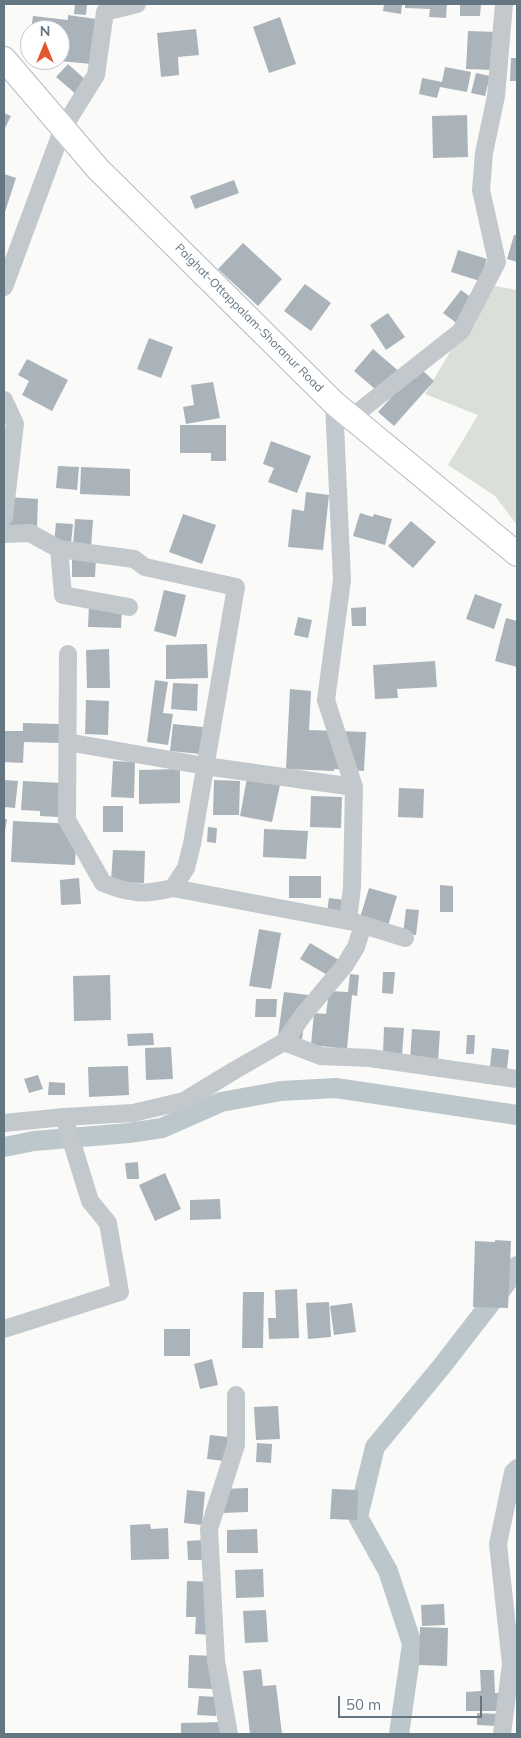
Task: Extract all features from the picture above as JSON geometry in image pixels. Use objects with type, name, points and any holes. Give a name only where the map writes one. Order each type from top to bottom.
[{"type":"main road","name":"Palghat-Ottappalam-Shoranur Road","points":[[4,59],[98,169],[334,402],[517,554]]},
{"type":"street","points":[[4,287],[63,128],[96,75],[105,12],[137,4]]},
{"type":"street","points":[[352,417],[461,331],[497,262],[481,190],[484,153],[496,96],[504,4]]},
{"type":"street","points":[[4,400],[15,424],[4,517]]},
{"type":"street","points":[[4,1123],[133,1113],[184,1101],[284,1042],[304,1014],[345,966],[356,947],[356,923],[352,887],[354,787],[326,700],[342,580],[334,402]]},
{"type":"street","points":[[4,534],[30,533],[59,549],[134,559],[145,567],[236,587],[192,844],[186,868],[173,888]]},
{"type":"street","points":[[59,549],[63,595],[129,607]]},
{"type":"street","points":[[68,654],[67,820],[103,883],[131,892],[152,893],[173,888],[356,923],[406,938]]},
{"type":"street","points":[[67,742],[204,766],[354,787]]},
{"type":"street","points":[[284,1042],[321,1056],[370,1058],[517,1079]]},
{"type":"street","points":[[4,1330],[120,1292],[108,1223],[90,1201],[64,1117]]},
{"type":"street","points":[[229,1734],[216,1661],[209,1529],[236,1445],[236,1395]]},
{"type":"street","points":[[502,1734],[511,1664],[498,1544],[513,1472],[517,1468]]},
{"type":"shaded area","points":[[489,285],[517,290],[517,525],[495,496],[448,465],[478,415],[425,394],[453,347],[475,325]]},
{"type":"building","points":[[75,4],[87,4],[86,15],[74,14]]},
{"type":"building","points":[[384,4],[402,4],[401,14],[383,11]]},
{"type":"building","points":[[405,4],[447,4],[446,18],[429,17],[430,9],[405,8]]},
{"type":"building","points":[[460,4],[481,4],[480,16],[460,16]]},
{"type":"building","points":[[68,15],[96,19],[91,64],[70,62],[70,20],[68,20]]},
{"type":"building","points":[[33,16],[68,20],[32,20]]},
{"type":"building","points":[[280,17],[296,64],[269,73],[253,27]]},
{"type":"building","points":[[196,29],[199,55],[178,57],[179,75],[161,77],[157,33]]},
{"type":"building","points":[[468,31],[496,32],[494,70],[466,69]]},
{"type":"building","points":[[511,58],[517,58],[517,81],[510,81]]},
{"type":"building","points":[[70,66],[88,82],[77,95],[56,77],[62,70],[70,70]]},
{"type":"building","points":[[445,67],[471,72],[467,92],[440,87],[437,98],[419,94],[422,78],[442,82]]},
{"type":"building","points":[[476,73],[490,76],[485,96],[471,93]]},
{"type":"building","points":[[4,113],[11,116],[4,130]]},
{"type":"building","points":[[467,115],[468,157],[433,158],[432,116]]},
{"type":"building","points":[[4,174],[16,178],[4,215]]},
{"type":"building","points":[[234,180],[239,193],[195,209],[190,196]]},
{"type":"building","points":[[514,235],[517,235],[517,262],[507,259]]},
{"type":"building","points":[[243,243],[282,279],[258,306],[218,269]]},
{"type":"building","points":[[458,250],[487,259],[480,281],[451,272]]},
{"type":"building","points":[[305,284],[331,303],[311,331],[284,311]]},
{"type":"building","points":[[461,290],[480,304],[463,328],[443,313]]},
{"type":"building","points":[[388,313],[405,337],[386,350],[370,325]]},
{"type":"building","points":[[149,338],[173,347],[161,378],[137,369]]},
{"type":"building","points":[[373,349],[401,373],[382,395],[354,371]]},
{"type":"building","points":[[27,359],[68,380],[52,411],[22,395],[29,381],[18,375]]},
{"type":"building","points":[[419,367],[434,381],[394,426],[378,412]]},
{"type":"building","points":[[213,382],[220,418],[186,424],[183,407],[194,405],[191,385]]},
{"type":"building","points":[[180,425],[226,425],[226,461],[211,461],[211,453],[180,453]]},
{"type":"building","points":[[271,441],[311,456],[297,493],[268,482],[274,468],[263,464]]},
{"type":"building","points":[[58,466],[79,467],[77,490],[56,488]]},
{"type":"building","points":[[81,467],[130,469],[130,496],[80,494]]},
{"type":"building","points":[[306,492],[329,495],[323,550],[288,547],[292,509],[304,511]]},
{"type":"building","points":[[8,497],[38,499],[37,528],[6,526]]},
{"type":"building","points":[[360,513],[373,517],[374,514],[392,519],[385,545],[353,536]]},
{"type":"building","points":[[183,514],[216,525],[202,564],[169,552]]},
{"type":"building","points":[[75,519],[93,520],[91,548],[73,547]]},
{"type":"building","points":[[411,521],[436,542],[413,568],[388,546]]},
{"type":"building","points":[[56,523],[73,524],[71,543],[54,542]]},
{"type":"building","points":[[72,557],[96,557],[95,577],[72,577]]},
{"type":"building","points":[[164,590],[186,595],[176,637],[154,631]]},
{"type":"building","points":[[475,594],[502,604],[494,629],[466,619]]},
{"type":"building","points":[[89,606],[122,608],[121,628],[88,627]]},
{"type":"building","points":[[366,607],[366,626],[352,626],[351,608]]},
{"type":"building","points":[[298,617],[312,620],[308,638],[294,635]]},
{"type":"building","points":[[506,618],[517,621],[517,667],[495,661]]},
{"type":"building","points":[[207,644],[208,678],[166,679],[166,645]]},
{"type":"building","points":[[109,649],[110,688],[87,688],[86,650]]},
{"type":"building","points":[[435,661],[437,687],[397,689],[398,698],[375,699],[373,665]]},
{"type":"building","points":[[155,680],[168,682],[163,713],[173,714],[168,745],[147,742]]},
{"type":"building","points":[[173,683],[198,684],[197,711],[171,709]]},
{"type":"building","points":[[290,689],[311,691],[309,730],[366,732],[364,771],[286,769]]},
{"type":"building","points":[[86,700],[109,701],[108,735],[85,734]]},
{"type":"building","points":[[23,723],[59,724],[59,743],[24,742],[23,763],[4,762],[4,731],[23,731]]},
{"type":"building","points":[[173,724],[203,727],[200,754],[170,751]]},
{"type":"building","points":[[113,761],[135,762],[134,798],[111,797]]},
{"type":"building","points":[[180,769],[180,803],[139,804],[139,770]]},
{"type":"building","points":[[247,778],[280,785],[272,822],[240,816]]},
{"type":"building","points":[[4,780],[18,781],[15,808],[4,807]]},
{"type":"building","points":[[214,780],[240,781],[239,815],[213,815]]},
{"type":"building","points":[[23,781],[60,783],[58,817],[40,816],[40,811],[21,810]]},
{"type":"building","points":[[399,788],[424,789],[423,818],[398,817]]},
{"type":"building","points":[[311,796],[342,797],[341,828],[310,827]]},
{"type":"building","points":[[103,806],[123,806],[123,832],[103,832]]},
{"type":"building","points":[[4,819],[7,819],[5,831],[4,831]]},
{"type":"building","points":[[13,821],[77,824],[75,865],[11,862]]},
{"type":"building","points":[[208,827],[217,828],[216,843],[207,842]]},
{"type":"building","points":[[264,829],[308,831],[306,859],[263,857]]},
{"type":"building","points":[[113,850],[145,851],[144,883],[111,882]]},
{"type":"building","points":[[289,876],[321,876],[321,898],[289,898]]},
{"type":"building","points":[[79,878],[81,904],[61,905],[60,880]]},
{"type":"building","points":[[440,885],[453,886],[453,912],[440,912]]},
{"type":"building","points":[[369,888],[397,896],[387,929],[359,921]]},
{"type":"building","points":[[329,898],[345,900],[344,915],[327,913]]},
{"type":"building","points":[[406,909],[419,910],[416,935],[403,934]]},
{"type":"building","points":[[259,929],[281,933],[271,989],[249,986]]},
{"type":"building","points":[[310,943],[339,960],[329,976],[300,959]]},
{"type":"building","points":[[383,972],[395,972],[393,994],[382,993]]},
{"type":"building","points":[[350,974],[359,975],[357,996],[352,995],[347,1049],[311,1045],[314,1013],[326,1014],[329,991],[348,992]]},
{"type":"building","points":[[110,975],[111,1020],[74,1021],[73,976]]},
{"type":"building","points":[[284,992],[308,995],[302,1039],[278,1036]]},
{"type":"building","points":[[256,999],[277,999],[276,1017],[255,1017]]},
{"type":"building","points":[[384,1027],[404,1028],[402,1055],[383,1054]]},
{"type":"building","points":[[412,1029],[440,1031],[438,1062],[410,1061]]},
{"type":"building","points":[[153,1033],[154,1045],[128,1046],[127,1034]]},
{"type":"building","points":[[467,1035],[475,1035],[474,1054],[466,1054]]},
{"type":"building","points":[[171,1047],[173,1079],[146,1080],[145,1048]]},
{"type":"building","points":[[492,1048],[509,1050],[507,1069],[490,1067]]},
{"type":"building","points":[[128,1066],[129,1095],[89,1097],[88,1067]]},
{"type":"building","points":[[38,1075],[43,1089],[29,1093],[24,1079]]},
{"type":"building","points":[[49,1082],[65,1083],[65,1095],[48,1095]]},
{"type":"building","points":[[138,1162],[139,1179],[127,1179],[125,1163]]},
{"type":"building","points":[[165,1173],[181,1209],[155,1221],[139,1185]]},
{"type":"building","points":[[220,1199],[221,1219],[190,1220],[190,1200]]},
{"type":"building","points":[[495,1240],[511,1241],[508,1308],[473,1307],[475,1241],[495,1242]]},
{"type":"building","points":[[297,1289],[299,1338],[269,1339],[268,1318],[276,1318],[275,1290]]},
{"type":"building","points":[[243,1292],[264,1292],[263,1348],[242,1348]]},
{"type":"building","points":[[329,1302],[331,1337],[308,1339],[306,1303]]},
{"type":"building","points":[[352,1303],[356,1332],[334,1335],[330,1306]]},
{"type":"building","points":[[164,1329],[190,1329],[190,1356],[164,1356]]},
{"type":"building","points":[[212,1359],[218,1385],[200,1389],[194,1364]]},
{"type":"building","points":[[278,1406],[280,1439],[256,1440],[254,1407]]},
{"type":"building","points":[[210,1435],[237,1438],[234,1462],[207,1459]]},
{"type":"building","points":[[257,1443],[272,1444],[271,1463],[256,1462]]},
{"type":"building","points":[[248,1488],[248,1512],[222,1513],[221,1489]]},
{"type":"building","points":[[332,1489],[358,1490],[357,1520],[330,1519]]},
{"type":"building","points":[[187,1490],[205,1492],[202,1525],[184,1523]]},
{"type":"building","points":[[150,1524],[151,1529],[168,1528],[169,1559],[131,1560],[130,1525]]},
{"type":"building","points":[[257,1529],[258,1553],[227,1553],[227,1530]]},
{"type":"building","points":[[205,1540],[205,1560],[188,1560],[187,1541]]},
{"type":"building","points":[[263,1569],[264,1597],[236,1598],[235,1570]]},
{"type":"building","points":[[187,1581],[213,1582],[211,1635],[195,1634],[196,1617],[186,1617]]},
{"type":"building","points":[[444,1604],[445,1625],[422,1626],[421,1605]]},
{"type":"building","points":[[266,1610],[268,1642],[245,1643],[243,1611]]},
{"type":"building","points":[[420,1627],[448,1628],[447,1666],[419,1665]]},
{"type":"building","points":[[189,1655],[215,1656],[213,1689],[188,1688]]},
{"type":"building","points":[[261,1669],[263,1686],[276,1685],[282,1734],[250,1734],[243,1671]]},
{"type":"building","points":[[480,1670],[494,1670],[495,1693],[502,1693],[502,1711],[466,1711],[466,1692],[481,1691]]},
{"type":"building","points":[[199,1696],[218,1697],[216,1716],[197,1715]]},
{"type":"building","points":[[477,1713],[499,1714],[498,1726],[477,1725]]},
{"type":"building","points":[[224,1722],[224,1734],[181,1734],[181,1723]]},
{"type":"waterway","points":[[4,1147],[34,1141],[129,1133],[162,1128],[221,1102],[281,1091],[336,1088],[517,1115]]},
{"type":"waterway","points":[[399,1734],[412,1644],[388,1571],[358,1517],[375,1447],[442,1366],[517,1269],[517,1266]]}]
